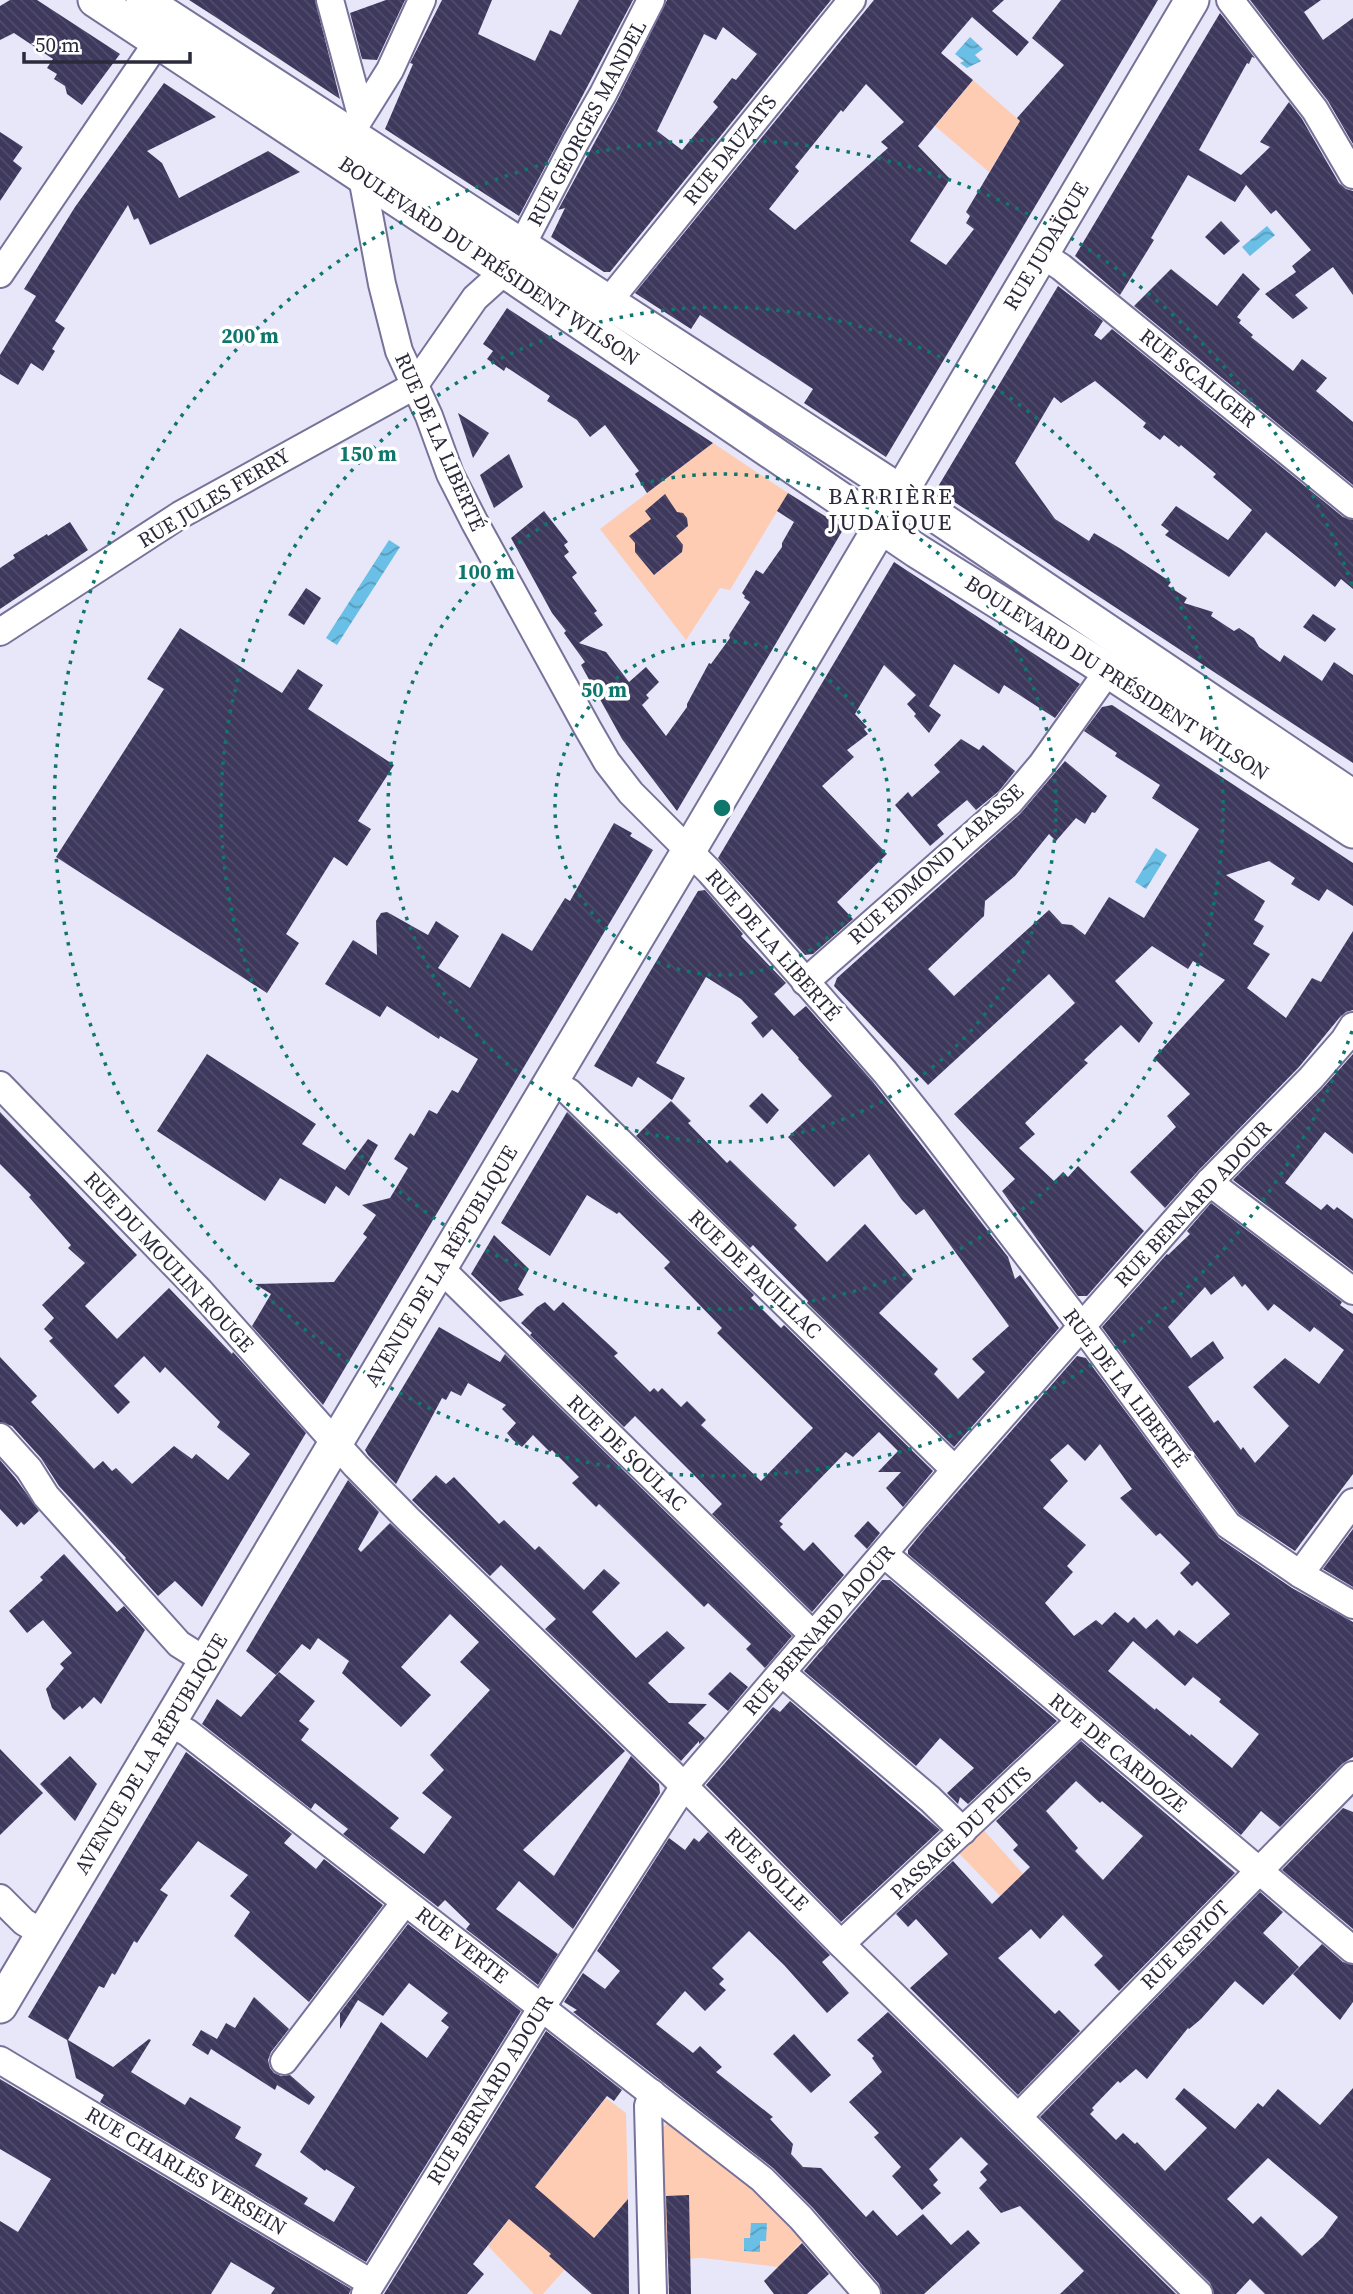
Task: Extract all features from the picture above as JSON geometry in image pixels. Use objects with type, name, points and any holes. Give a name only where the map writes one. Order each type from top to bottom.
[{"type":"main road","name":"BOULEVARD DU PRÉSIDENT WILSON","points":[[95,0],[362,177],[514,258],[608,302],[901,492],[1353,797]]},
{"type":"main road","name":"BOULEVARD DU PRÉSIDENT WILSON","points":[[143,0],[356,124],[514,258],[880,526],[1353,831]]},
{"type":"main road","name":"RUE JUDAÏQUE","points":[[901,492],[1192,0]]},
{"type":"main road","points":[[880,526],[901,492]]},
{"type":"main road","name":"AVENUE DE LA RÉPUBLIQUE","points":[[0,2006],[880,526]]},
{"type":"street","name":"RUE DE LA LIBERTÉ","points":[[330,0],[356,124],[362,177],[382,284],[399,351],[429,416],[450,474],[607,762],[631,793],[704,866],[929,1127],[1093,1341],[1228,1525],[1300,1574],[1353,1605]]},
{"type":"street","points":[[356,124],[390,70],[422,0]]},
{"type":"street","name":"RUE GEORGES MANDEL","points":[[514,258],[603,94],[650,0]]},
{"type":"street","name":"RUE DAUZATS","points":[[608,302],[852,0]]},
{"type":"street","points":[[1230,0],[1315,110],[1353,175]]},
{"type":"street","points":[[0,274],[158,41]]},
{"type":"street","name":"RUE SCALIGER","points":[[1041,254],[1054,261],[1353,505]]},
{"type":"street","name":"RUE JULES FERRY","points":[[0,632],[180,515],[414,386],[475,298],[514,258]]},
{"type":"street","name":"RUE EDMOND LABASSE","points":[[805,982],[1010,802],[1042,764],[1108,671]]},
{"type":"street","name":"RUE BERNARD ADOUR","points":[[368,2289],[542,2007],[684,1786],[955,1470],[1209,1182],[1311,1078],[1353,1026]]},
{"type":"street","name":"RUE DE PAUILLAC","points":[[551,1082],[569,1092],[955,1470]]},
{"type":"street","name":"RUE DU MOULIN ROUGE","points":[[0,1084],[199,1290],[336,1443]]},
{"type":"street","points":[[1209,1182],[1353,1291]]},
{"type":"street","name":"RUE DE SOULAC","points":[[440,1268],[814,1636]]},
{"type":"street","points":[[0,1437],[29,1469],[46,1496],[179,1644],[206,1661]]},
{"type":"street","name":"RUE SOLLE","points":[[336,1443],[408,1519],[684,1786],[841,1944],[1199,2294]]},
{"type":"street","points":[[1300,1574],[1353,1502]]},
{"type":"street","name":"RUE DE CARDOZE","points":[[884,1554],[1353,1950]]},
{"type":"street","points":[[782,1674],[930,1799],[962,1831]]},
{"type":"street","name":"PASSAGE DU PUITS","points":[[841,1944],[1080,1721]]},
{"type":"street","name":"RUE VERTE","points":[[169,1722],[188,1733],[762,2179],[801,2218],[867,2294]]},
{"type":"street","name":"RUE ESPIOT","points":[[1019,2116],[1353,1776]]},
{"type":"street","points":[[0,1898],[24,1922],[44,1934]]},
{"type":"street","points":[[284,2061],[405,1902]]},
{"type":"street","name":"RUE CHARLES VERSEIN","points":[[0,2060],[368,2289]]},
{"type":"street","points":[[652,2093],[648,2106],[653,2294]]},
{"type":"shaded area","points":[[973,80],[1020,121],[989,172],[935,126]]},
{"type":"shaded area","points":[[713,443],[788,493],[730,590],[720,588],[686,640],[600,529]]},
{"type":"shaded area","points":[[979,1825],[1025,1876],[1000,1896],[955,1849]]},
{"type":"shaded area","points":[[606,2098],[626,2113],[628,2199],[543,2294],[534,2294],[488,2246]]},
{"type":"shaded area","points":[[670,2122],[760,2195],[803,2240],[778,2267],[703,2258],[662,2260],[660,2129]]},
{"type":"water","points":[[970,37],[983,49],[975,55],[981,61],[967,68],[960,63],[964,61],[955,54]]},
{"type":"water","points":[[1267,226],[1275,235],[1250,256],[1242,247]]},
{"type":"water","points":[[389,540],[400,547],[337,645],[326,638]]},
{"type":"water","points":[[1156,848],[1167,855],[1146,889],[1135,882]]},
{"type":"water","points":[[751,2223],[767,2223],[766,2241],[760,2241],[760,2252],[744,2251],[744,2238],[750,2238]]},
{"type":"building","points":[[10,0],[37,0],[120,54],[82,105],[67,94],[65,86],[54,79],[57,74],[47,68],[53,59],[14,33],[0,40],[0,6]]},
{"type":"building","points":[[189,0],[315,0],[340,99],[217,18]]},
{"type":"building","points":[[386,0],[405,0],[377,60],[362,59],[350,13]]},
{"type":"building","points":[[442,0],[492,0],[478,34],[535,61],[550,30],[561,35],[579,0],[633,0],[519,216],[385,129],[413,64],[410,63]]},
{"type":"building","points":[[667,0],[831,0],[610,272],[604,272],[551,237],[565,208],[558,210],[617,101]],"holes":[[[723,27],[757,54],[736,80],[732,78],[713,102],[718,107],[682,150],[657,131],[704,34],[716,40]]]},
{"type":"building","points":[[874,0],[1004,0],[992,11],[1029,42],[1017,56],[972,17],[941,53],[973,80],[918,146],[950,179],[910,241],[946,265],[974,229],[966,223],[970,216],[966,212],[1020,121],[1017,118],[1064,65],[1032,38],[1061,0],[1158,0],[886,457],[804,403],[813,389],[700,315],[691,329],[635,293]],"holes":[[[866,84],[904,122],[881,142],[888,148],[795,230],[769,209],[799,171],[795,167]]]},
{"type":"building","points":[[1250,0],[1321,0],[1304,12],[1323,40],[1353,18],[1353,144],[1328,101]]},
{"type":"building","points":[[1220,13],[1255,58],[1252,57],[1249,64],[1247,63],[1199,150],[1241,175],[1270,147],[1260,142],[1289,102],[1302,119],[1339,183],[1353,191],[1353,295],[1333,267],[1295,295],[1308,308],[1293,319],[1265,294],[1296,272],[1292,266],[1311,250],[1276,210],[1271,214],[1246,185],[1235,202],[1188,175],[1151,238],[1154,240],[1120,295],[1075,256]]},
{"type":"building","points":[[164,83],[216,117],[147,151],[162,163],[179,198],[268,151],[300,172],[150,245],[138,218],[134,220],[128,205],[55,321],[65,328],[43,371],[31,363],[18,385],[0,374],[0,355],[36,296],[24,289],[75,207]]},
{"type":"building","points":[[0,132],[23,147],[13,161],[22,168],[0,201]]},
{"type":"building","points":[[1221,221],[1240,241],[1224,255],[1205,237]]},
{"type":"building","points":[[1171,269],[1217,306],[1243,273],[1260,289],[1237,317],[1241,320],[1239,323],[1253,335],[1251,337],[1293,371],[1302,359],[1327,378],[1316,391],[1353,422],[1353,485],[1134,306]]},
{"type":"building","points":[[1058,286],[1103,321],[1094,335],[1101,340],[1112,329],[1343,517],[1353,520],[1353,589],[1341,579],[1335,587],[1266,532],[1229,577],[1165,535],[1169,531],[1161,525],[1176,506],[1228,540],[1252,510],[1213,477],[1216,474],[1181,445],[1179,447],[1164,435],[1160,440],[1143,427],[1146,423],[1095,381],[1061,403],[1054,397],[1015,463],[1055,519],[1089,541],[1094,533],[1121,549],[1171,582],[1168,586],[1187,598],[1184,603],[1213,612],[1211,616],[1234,631],[1239,628],[1254,638],[1259,647],[1280,662],[1284,655],[1322,681],[1334,662],[1353,675],[1353,763],[936,490]]},
{"type":"building","points":[[507,308],[713,443],[647,493],[635,474],[639,471],[605,425],[590,437],[577,420],[547,401],[550,396],[506,367],[504,371],[487,359],[493,351],[483,344]]},
{"type":"building","points":[[458,413],[489,433],[473,458]]},
{"type":"building","points":[[509,454],[523,487],[494,508],[480,475]]},
{"type":"building","points":[[788,493],[844,528],[677,811],[622,739],[581,665],[585,662],[552,613],[511,538],[544,511],[568,542],[564,545],[569,552],[564,556],[577,573],[572,577],[597,611],[594,613],[603,625],[579,643],[606,652],[629,682],[646,667],[659,682],[646,695],[649,698],[642,705],[666,736],[687,707],[709,663],[711,664],[730,638],[729,635],[750,602],[742,593],[756,570],[763,574],[782,547],[794,522],[777,511]]},
{"type":"building","points":[[665,494],[677,512],[683,513],[687,518],[688,526],[676,536],[683,545],[682,552],[654,575],[635,552],[635,543],[629,536],[651,519],[645,511]]},
{"type":"building","points":[[70,522],[88,550],[0,609],[0,568],[15,558],[13,555]]},
{"type":"building","points":[[894,562],[1080,684],[1055,718],[1004,685],[999,694],[954,664],[929,706],[941,715],[929,733],[907,704],[916,695],[884,665],[855,714],[867,727],[864,729],[868,734],[847,750],[854,757],[822,786],[887,854],[837,902],[853,919],[813,954],[805,955],[718,858]]},
{"type":"building","points":[[306,588],[321,598],[304,625],[288,615]]},
{"type":"building","points":[[1313,614],[1336,629],[1325,642],[1303,627]]},
{"type":"building","points":[[180,628],[282,693],[298,669],[323,685],[308,709],[394,765],[358,821],[371,829],[347,866],[334,857],[286,934],[299,943],[267,993],[56,857],[164,689],[147,679]]},
{"type":"building","points":[[1112,705],[1353,863],[1353,906],[1327,889],[1319,901],[1291,884],[1295,878],[1269,861],[1226,875],[1265,901],[1254,920],[1264,926],[1253,944],[1270,954],[1247,988],[1286,1018],[1312,978],[1321,982],[1353,931],[1353,1010],[1340,1017],[1299,1067],[1165,1208],[1130,1172],[1176,1127],[1167,1116],[1190,1094],[1154,1058],[1225,980],[1193,961],[1188,969],[1152,946],[1115,981],[1153,1023],[1139,1043],[1121,1025],[1084,1060],[1088,1063],[1025,1123],[1035,1134],[1019,1148],[1054,1181],[1063,1172],[1068,1177],[1078,1166],[1144,1231],[1087,1296],[1078,1296],[1002,1191],[1015,1179],[954,1114],[1075,1003],[1049,974],[928,1085],[834,986],[837,978],[1020,814],[1065,761],[1107,796],[1085,824],[1076,818],[1056,841],[1049,834],[1015,876],[985,901],[984,916],[928,969],[954,996],[1049,910],[1062,924],[1072,925],[1085,935],[1109,897],[1144,918],[1199,829],[1152,798],[1160,785],[1115,756],[1117,753],[1084,731],[1102,707]]},
{"type":"building","points":[[961,739],[979,750],[983,745],[1015,771],[999,791],[976,810],[967,800],[937,825],[944,834],[930,846],[895,805],[908,792],[912,797],[940,772],[934,765]]},
{"type":"building","points":[[614,823],[653,850],[323,1405],[252,1326],[271,1294],[255,1284],[334,1282],[367,1237],[363,1234],[376,1215],[362,1205],[390,1198],[408,1168],[394,1159],[410,1133],[414,1136],[429,1110],[437,1114],[452,1090],[458,1093],[478,1059],[440,1036],[439,1039],[387,1006],[380,1017],[325,984],[353,940],[377,955],[376,921],[381,913],[387,912],[428,935],[436,921],[459,936],[438,968],[470,988],[502,933],[532,951],[565,898],[570,901]]},
{"type":"building","points":[[705,890],[743,934],[741,936],[786,983],[774,994],[794,1016],[806,1006],[873,1082],[1008,1257],[1015,1279],[1020,1275],[1059,1328],[954,1447],[807,1303],[753,1245],[750,1248],[636,1136],[671,1101],[691,1121],[688,1123],[727,1163],[730,1160],[797,1225],[794,1228],[827,1262],[865,1224],[913,1279],[879,1313],[938,1369],[934,1374],[958,1399],[985,1372],[972,1359],[1009,1326],[924,1209],[916,1215],[869,1154],[834,1187],[788,1137],[832,1096],[772,1029],[763,1038],[751,1023],[758,1017],[741,999],[706,977],[656,1063],[685,1078],[672,1100],[638,1077],[632,1087],[594,1066],[698,891]]},
{"type":"building","points":[[207,1054],[316,1124],[302,1144],[345,1170],[368,1139],[378,1145],[349,1196],[336,1186],[325,1204],[280,1178],[265,1201],[157,1131]]},
{"type":"building","points":[[1353,1054],[1353,1154],[1325,1132],[1285,1183],[1321,1210],[1327,1204],[1334,1210],[1337,1207],[1353,1219],[1353,1271],[1233,1180]]},
{"type":"building","points":[[762,1093],[779,1110],[767,1124],[749,1106]]},
{"type":"building","points":[[0,1112],[137,1255],[85,1306],[117,1339],[169,1288],[232,1354],[233,1352],[306,1433],[202,1607],[175,1581],[158,1596],[59,1486],[41,1458],[12,1426],[0,1422],[0,1357],[37,1396],[31,1402],[94,1469],[103,1461],[112,1471],[116,1468],[132,1484],[174,1446],[192,1459],[196,1454],[228,1480],[250,1454],[217,1427],[220,1422],[165,1367],[160,1373],[144,1356],[114,1386],[130,1402],[118,1414],[49,1341],[53,1338],[44,1329],[54,1318],[42,1305],[85,1263],[68,1248],[71,1245],[29,1197],[31,1195],[0,1164]]},
{"type":"building","points":[[567,1112],[754,1295],[751,1298],[781,1328],[784,1325],[933,1471],[903,1507],[886,1488],[901,1472],[878,1472],[898,1451],[879,1432],[853,1457],[846,1452],[779,1521],[783,1524],[780,1527],[804,1551],[813,1542],[844,1575],[812,1612],[712,1514],[722,1504],[635,1416],[624,1427],[521,1323],[545,1302],[554,1311],[563,1302],[618,1353],[614,1356],[650,1392],[654,1388],[658,1392],[662,1388],[681,1407],[687,1401],[706,1420],[701,1425],[761,1481],[813,1428],[717,1333],[722,1328],[664,1268],[670,1262],[619,1212],[617,1214],[587,1195],[550,1256],[501,1223]]},
{"type":"building","points":[[1211,1203],[1342,1302],[1340,1305],[1353,1314],[1353,1474],[1295,1551],[1239,1514],[1102,1327],[1167,1254],[1190,1234],[1187,1231]],"holes":[[[1234,1276],[1242,1287],[1245,1284],[1268,1311],[1274,1304],[1310,1332],[1314,1327],[1344,1350],[1319,1384],[1285,1358],[1253,1387],[1289,1426],[1255,1463],[1243,1447],[1241,1450],[1218,1420],[1214,1423],[1188,1387],[1224,1358],[1213,1341],[1191,1358],[1168,1327],[1205,1287],[1211,1295]]]},
{"type":"building","points":[[494,1235],[529,1269],[518,1289],[524,1295],[500,1302],[471,1274]]},
{"type":"building","points":[[439,1327],[500,1362],[505,1354],[792,1636],[765,1668],[746,1649],[751,1644],[708,1603],[704,1607],[599,1504],[596,1507],[572,1483],[579,1477],[552,1450],[550,1452],[533,1435],[522,1447],[513,1440],[507,1433],[516,1423],[502,1409],[506,1405],[468,1383],[461,1396],[451,1391],[446,1400],[442,1398],[396,1484],[368,1455],[365,1450]]},
{"type":"building","points":[[1077,1356],[1086,1358],[1219,1538],[1292,1588],[1353,1622],[1353,1757],[1342,1764],[1280,1827],[1261,1811],[1241,1835],[908,1554],[908,1550]],"holes":[[[1068,1444],[1085,1461],[1100,1444],[1132,1489],[1120,1498],[1156,1536],[1160,1533],[1190,1563],[1180,1573],[1192,1586],[1197,1581],[1230,1614],[1197,1644],[1179,1630],[1174,1636],[1157,1619],[1146,1629],[1134,1617],[1128,1623],[1115,1612],[1102,1625],[1096,1620],[1074,1636],[1045,1603],[1073,1572],[1067,1566],[1086,1545],[1043,1508],[1068,1481],[1050,1460]],[[1133,1641],[1185,1686],[1193,1677],[1259,1734],[1232,1768],[1108,1671]]]},
{"type":"building","points":[[0,1460],[39,1511],[24,1525],[21,1522],[17,1527],[0,1509]]},
{"type":"building","points":[[436,1475],[446,1484],[454,1477],[499,1524],[504,1520],[535,1550],[539,1546],[584,1590],[604,1569],[620,1583],[592,1612],[636,1658],[667,1631],[685,1648],[648,1683],[669,1703],[707,1704],[688,1723],[705,1738],[681,1761],[545,1629],[556,1619],[501,1565],[490,1576],[412,1500]]},
{"type":"building","points":[[348,1480],[379,1512],[358,1549],[361,1552],[390,1523],[625,1751],[523,1850],[554,1876],[631,1756],[659,1784],[660,1793],[573,1929],[519,1881],[496,1909],[558,1954],[538,1985],[466,1929],[470,1924],[445,1900],[438,1907],[343,1834],[348,1829],[315,1803],[311,1809],[202,1724],[217,1699],[241,1717],[279,1672],[315,1701],[299,1721],[309,1729],[301,1740],[399,1818],[390,1828],[424,1854],[452,1817],[422,1793],[444,1770],[430,1755],[490,1690],[460,1662],[479,1642],[450,1614],[401,1667],[431,1695],[401,1727],[342,1673],[349,1661],[318,1638],[310,1650],[302,1644],[276,1675],[246,1651]]},
{"type":"building","points":[[868,1521],[880,1533],[867,1549],[854,1536]]},
{"type":"building","points":[[1353,1529],[1353,1587],[1323,1569]]},
{"type":"building","points":[[64,1554],[117,1612],[124,1606],[145,1630],[101,1704],[94,1697],[82,1709],[80,1706],[64,1720],[52,1708],[46,1689],[64,1668],[60,1664],[72,1653],[43,1620],[27,1633],[9,1611],[43,1580],[40,1577]]},
{"type":"building","points":[[882,1580],[890,1580],[1057,1721],[968,1804],[960,1797],[958,1804],[947,1793],[974,1768],[940,1738],[916,1766],[804,1671]]},
{"type":"building","points":[[730,1672],[748,1687],[728,1711],[708,1694]]},
{"type":"building","points":[[790,1701],[940,1830],[841,1922],[706,1785],[773,1707],[780,1712]]},
{"type":"building","points":[[1081,1741],[1235,1873],[1119,1991],[1094,1965],[1103,1956],[1063,1915],[1040,1939],[1031,1929],[998,1958],[1055,2014],[1059,2010],[1080,2031],[1018,2095],[910,1988],[948,1954],[916,1919],[908,1927],[896,1914],[953,1861],[992,1904],[1030,1867],[1013,1850],[1018,1845],[996,1821]],"holes":[[[1076,1781],[1100,1803],[1102,1801],[1143,1836],[1103,1880],[1075,1851],[1078,1848],[1046,1811]]]},
{"type":"building","points":[[0,1749],[43,1793],[0,1835]]},
{"type":"building","points":[[186,1752],[292,1834],[284,1843],[316,1869],[324,1859],[383,1905],[309,2002],[234,1936],[250,1912],[230,1896],[248,1875],[198,1841],[160,1890],[168,1895],[137,1943],[134,1941],[115,1975],[112,1973],[104,1988],[99,1986],[68,2040],[113,2067],[151,2040],[131,2072],[185,2105],[190,2097],[241,2127],[235,2138],[262,2154],[255,2166],[308,2198],[304,2204],[334,2222],[355,2187],[326,2169],[325,2171],[300,2152],[381,2022],[427,2058],[449,2027],[441,2021],[448,2013],[409,1983],[383,2016],[358,2000],[340,2029],[340,2013],[408,1924],[521,2011],[366,2262],[100,2102],[104,2095],[76,2078],[67,2040],[28,2017]]},
{"type":"building","points":[[70,1756],[97,1784],[75,1821],[40,1784]]},
{"type":"building","points":[[1343,1808],[1353,1812],[1353,1929],[1282,1870]]},
{"type":"building","points":[[708,1832],[830,1955],[822,1962],[849,1993],[827,2013],[749,1931],[712,1968],[724,1979],[719,1984],[726,1990],[705,2011],[685,1991],[656,2024],[693,2053],[700,2046],[722,2067],[716,2072],[773,2117],[770,2119],[793,2144],[791,2154],[803,2167],[821,2168],[866,2217],[873,2210],[897,2236],[923,2214],[951,2245],[968,2230],[980,2243],[924,2294],[882,2294],[879,2284],[813,2208],[773,2168],[573,2012],[577,2010],[564,2002],[583,1973],[605,1989],[620,1971],[597,1951],[669,1838],[685,1850],[694,1838],[699,1842]]},
{"type":"building","points":[[1260,1892],[1283,1912],[1263,1933],[1299,1967],[1263,2005],[1235,1981],[1201,2019],[1188,2028],[1147,2079],[1136,2069],[1120,2083],[1118,2081],[1092,2108],[1094,2110],[1090,2114],[1116,2140],[1123,2133],[1135,2144],[1137,2142],[1165,2171],[1207,2128],[1175,2099],[1184,2088],[1235,2129],[1258,2103],[1263,2107],[1278,2089],[1320,2125],[1353,2088],[1353,2294],[1265,2294],[1250,2279],[1236,2294],[1214,2294],[1210,2283],[1040,2117]],"holes":[[[1268,2158],[1338,2217],[1323,2237],[1302,2256],[1261,2216],[1253,2224],[1227,2199]]]},
{"type":"building","points":[[1322,1944],[1343,1962],[1353,1965],[1353,2002],[1340,2020],[1293,1974]]},
{"type":"building","points":[[254,1997],[289,2029],[271,2052],[268,2060],[270,2068],[281,2076],[290,2075],[315,2097],[309,2105],[277,2085],[275,2090],[211,2049],[208,2055],[192,2045],[201,2030],[217,2039],[226,2023],[235,2028]]},
{"type":"building","points":[[888,2012],[1176,2294],[1060,2294],[1084,2271],[1020,2206],[1001,2213],[979,2188],[987,2180],[980,2172],[988,2164],[961,2137],[929,2169],[938,2180],[933,2185],[941,2193],[922,2210],[892,2176],[901,2167],[874,2137],[879,2133],[849,2102],[882,2072],[872,2058],[874,2056],[857,2040]]},
{"type":"building","points":[[546,2031],[622,2090],[614,2101],[607,2096],[535,2187],[594,2238],[628,2199],[629,2294],[592,2294],[549,2256],[551,2254],[509,2219],[473,2264],[484,2274],[467,2294],[384,2294]]},
{"type":"building","points":[[794,2034],[831,2075],[811,2093],[773,2054]]},
{"type":"building","points":[[0,2079],[351,2289],[349,2294],[271,2294],[275,2288],[231,2262],[211,2294],[0,2294],[0,2221],[18,2232],[51,2179],[0,2149]]},
{"type":"building","points":[[689,2195],[691,2294],[669,2294],[666,2196]]},
{"type":"building","points":[[802,2243],[829,2274],[807,2294],[774,2294],[764,2281]]},
{"type":"district","name":"BARRIÈRE JUDAÏQUE","points":[[891,509]]}]
